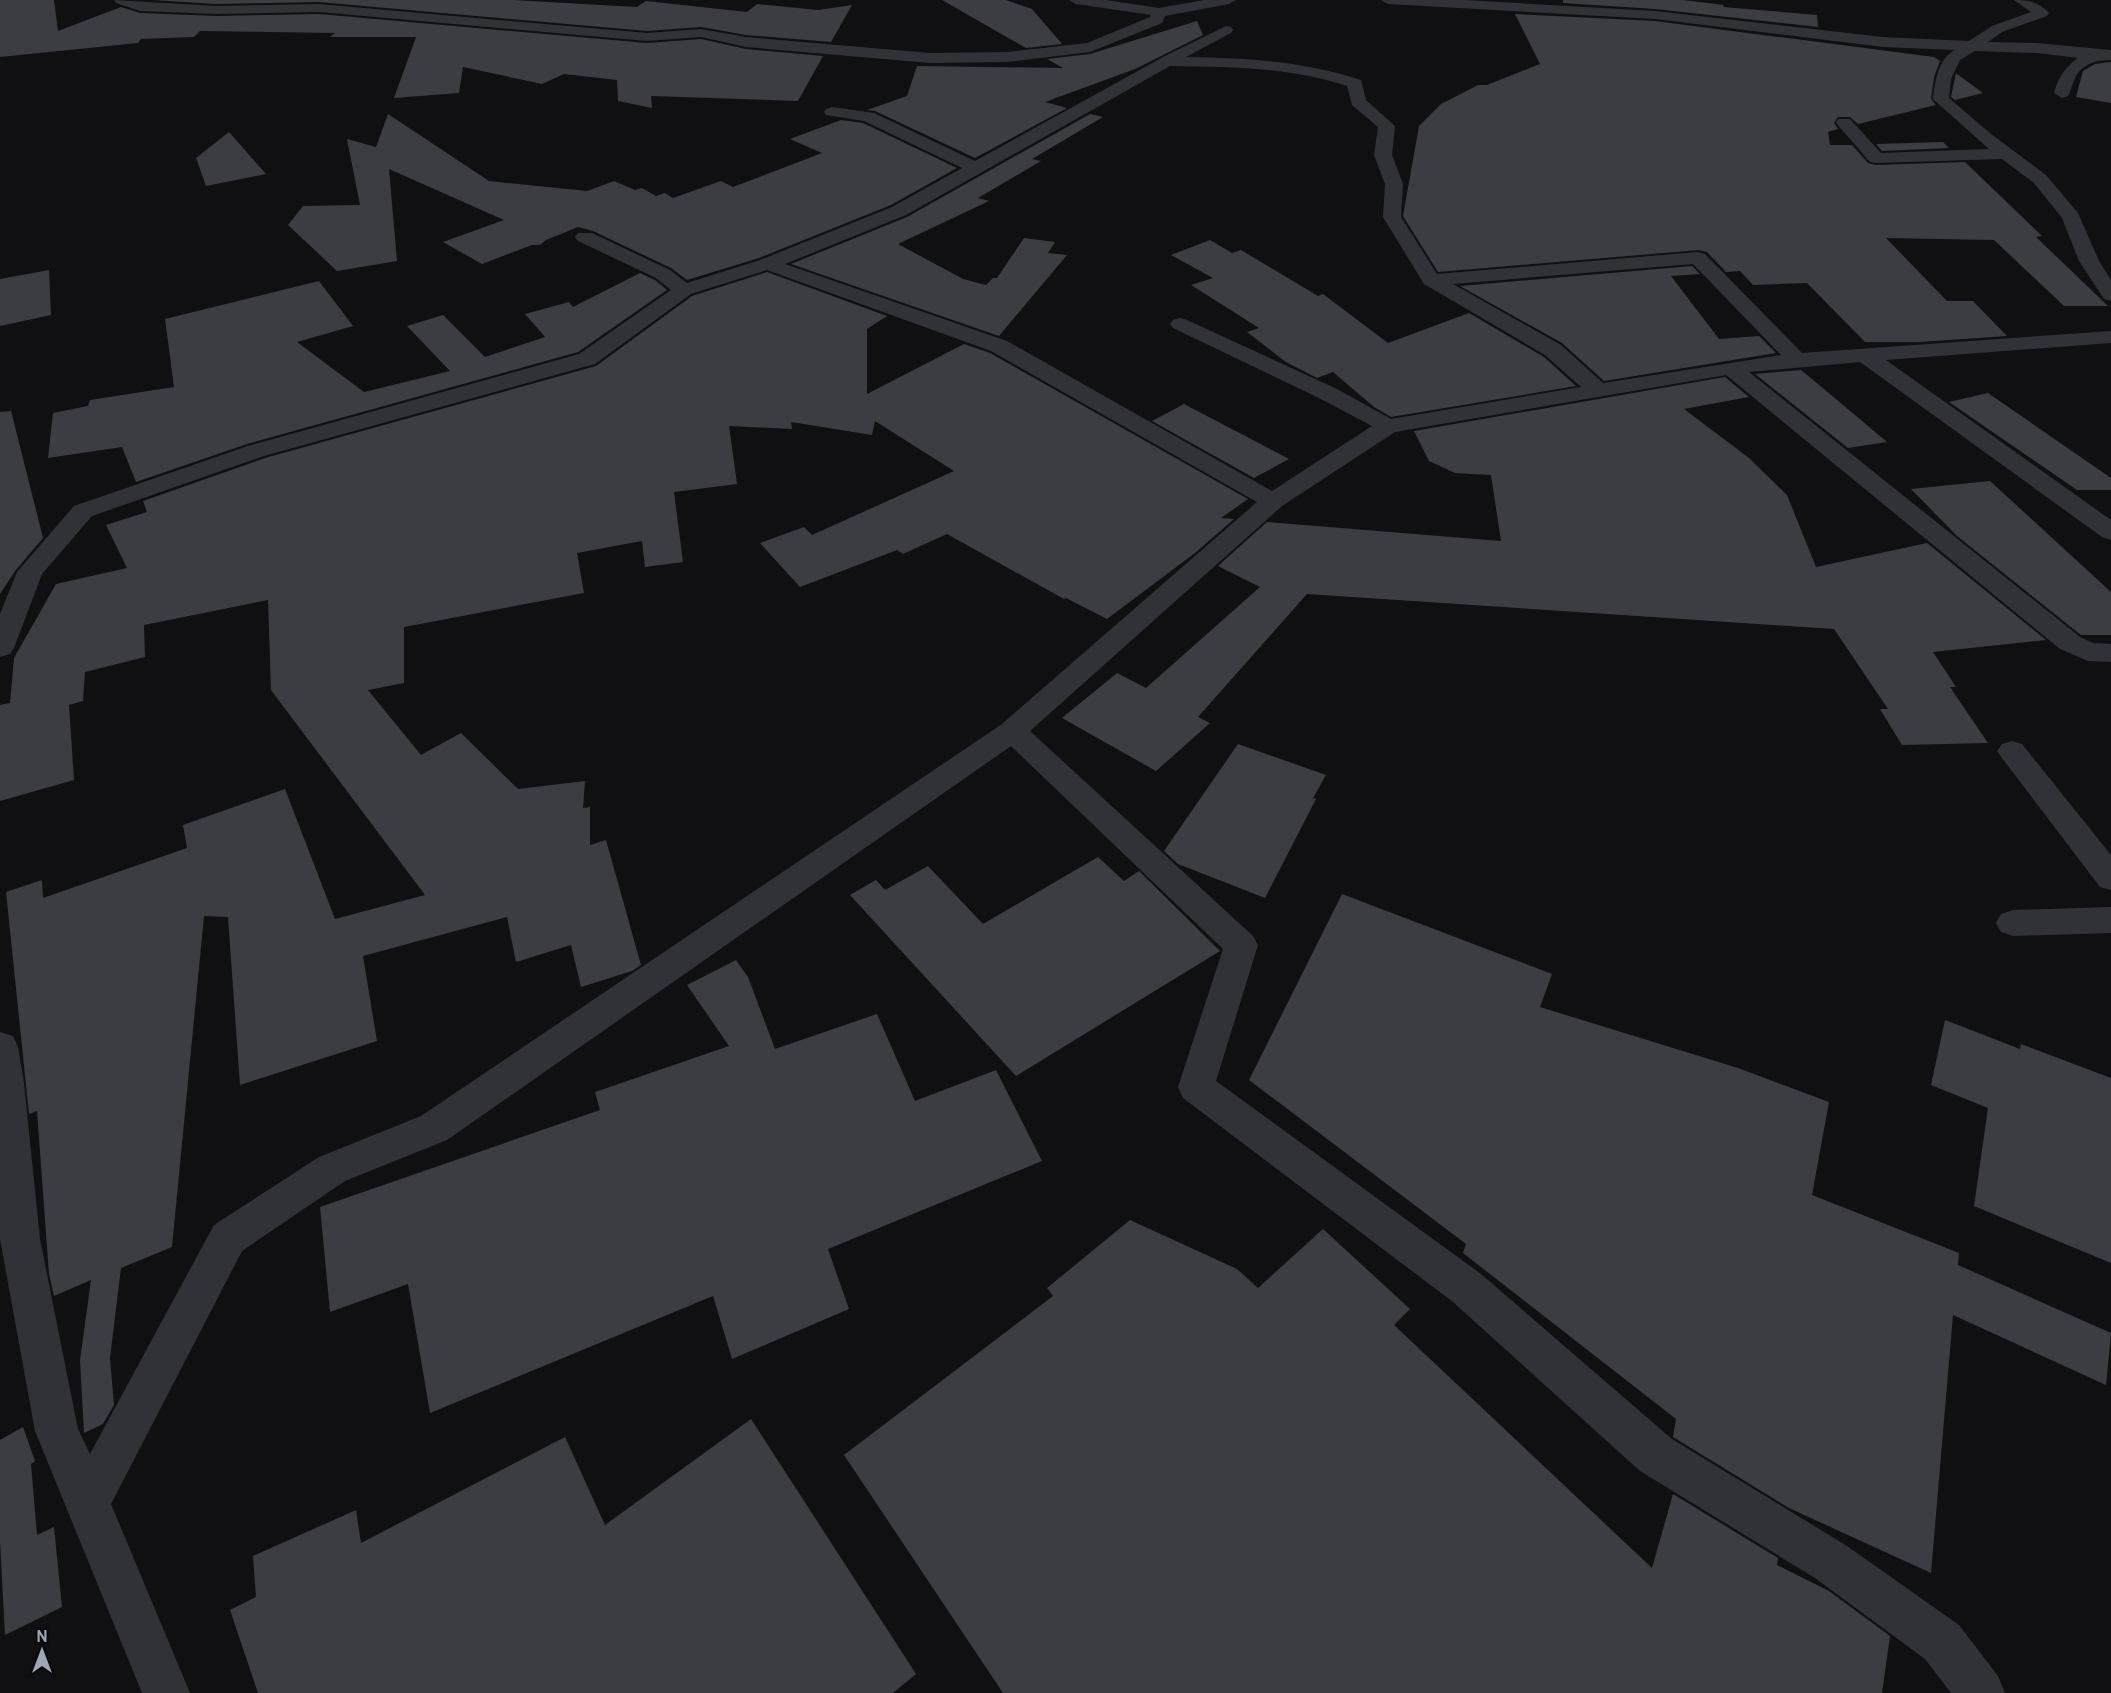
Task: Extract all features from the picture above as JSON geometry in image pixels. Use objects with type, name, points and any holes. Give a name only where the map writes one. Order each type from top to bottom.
[{"type":"street","points":[[121,0],[140,7],[216,10],[320,8],[647,37],[701,33],[746,42],[930,58],[1007,57],[1090,47],[1157,20],[1159,12]]},
{"type":"street","points":[[1076,0],[1159,12],[1178,11]]},
{"type":"street","points":[[1159,12],[1229,0]]},
{"type":"street","points":[[1388,0],[1655,15],[1883,42],[2037,48],[2094,56],[2111,55]]},
{"type":"street","points":[[2021,0],[2042,13],[1997,29],[1953,57],[1943,79],[1941,99],[2006,154],[2040,179],[2071,217],[2089,261],[2111,294]]},
{"type":"street","points":[[0,648],[30,572],[83,511],[256,451],[586,359],[684,290],[767,264],[899,211],[1139,76],[1226,30]]},
{"type":"street","points":[[1073,49],[1095,58]]},
{"type":"street","points":[[2062,93],[2064,80],[2076,64],[2094,56]]},
{"type":"street","points":[[1167,61],[1252,63],[1320,72],[1355,83],[1358,102],[1387,126],[1383,155],[1394,184],[1392,217],[1431,280],[1554,350],[1598,390]]},
{"type":"street","points":[[1117,67],[1139,76]]},
{"type":"street","points":[[832,112],[868,117],[963,163],[977,167]]},
{"type":"street","points":[[1844,123],[1876,158],[2006,154]]},
{"type":"street","points":[[585,237],[663,274],[684,290]]},
{"type":"street","points":[[1431,280],[1698,258],[1797,360]]},
{"type":"street","points":[[767,264],[999,346],[1273,501]]},
{"type":"street","points":[[1180,324],[1329,394],[1388,426]]},
{"type":"street","points":[[88,1502],[228,1238],[332,1169],[434,1128],[1012,731],[1273,501],[1388,426],[1730,368],[1797,360],[2111,337]]},
{"type":"street","points":[[1865,355],[2111,532]]},
{"type":"street","points":[[1730,368],[2070,643],[2088,652],[2111,653]]},
{"type":"street","points":[[1012,731],[1088,798],[1151,862],[1241,945],[1196,1087],[1467,1288],[1656,1455],[1831,1562],[1942,1642],[1981,1693]]},
{"type":"street","points":[[2012,751],[2111,878]]},
{"type":"street","points":[[2013,923],[2111,920]]},
{"type":"street","points":[[0,1047],[6,1083],[20,1239],[57,1431],[166,1693]]},
{"type":"building","points":[[0,0],[54,0],[58,31],[121,7],[140,13],[216,16],[319,14],[647,43],[701,39],[746,49],[823,56],[798,101],[651,96],[652,108],[618,101],[617,80],[564,74],[542,84],[463,67],[459,93],[394,98],[416,37],[330,37],[335,33],[200,31],[194,37],[141,39],[138,43],[0,57]]},
{"type":"building","points":[[152,0],[512,0],[637,7],[646,1],[747,12],[757,4],[818,10],[852,5],[831,42],[746,35],[701,27],[647,31],[319,2],[216,4]]},
{"type":"building","points":[[942,0],[1006,0],[1032,9],[1062,44],[1026,48]]},
{"type":"building","points":[[1563,0],[1683,0],[1724,5],[1723,7],[1817,15],[1818,27],[1655,9],[1563,3]]},
{"type":"building","points":[[1515,14],[1655,21],[1934,57],[1940,61],[1934,77],[1931,99],[1936,105],[1858,124],[1850,117],[1838,117],[1834,123],[1838,129],[1828,132],[1830,145],[1852,145],[1868,163],[1876,165],[1965,162],[2042,236],[2036,237],[2108,306],[2064,306],[1994,240],[1886,238],[1947,301],[1973,301],[2007,336],[1919,342],[1865,342],[1807,283],[1753,285],[1740,271],[1726,272],[1707,252],[1699,250],[1438,272],[1403,216],[1419,126],[1441,104],[1478,85],[1487,85],[1540,64]]},
{"type":"building","points":[[1197,21],[1203,35],[1135,69],[1045,102],[1067,108],[975,158],[875,111],[867,110],[907,96],[917,66],[1063,68],[1047,59],[1090,54]]},
{"type":"building","points":[[2111,62],[2111,103],[2076,97],[2083,71],[2095,64]]},
{"type":"building","points":[[1956,73],[1983,93],[1955,100],[1951,97]]},
{"type":"building","points":[[388,114],[489,181],[587,191],[614,181],[635,190],[642,188],[656,196],[665,193],[673,198],[721,181],[733,187],[822,153],[790,139],[841,120],[863,123],[957,168],[891,205],[759,258],[687,280],[671,268],[593,231],[578,227],[546,240],[540,245],[532,245],[482,264],[443,242],[504,220],[389,169],[397,261],[337,271],[288,225],[303,206],[360,205],[347,139],[376,147]]},
{"type":"building","points":[[1090,114],[1103,117],[1032,159],[1041,161],[978,198],[989,201],[898,244],[963,279],[986,285],[993,278],[997,278],[1024,238],[1055,242],[1048,253],[1067,255],[999,336],[791,264],[907,217]]},
{"type":"building","points":[[229,132],[266,174],[206,186],[196,158]]},
{"type":"building","points":[[1943,142],[1949,148],[1882,151],[1876,144]]},
{"type":"building","points":[[1210,240],[1232,253],[1241,250],[1318,296],[1323,294],[1388,343],[1469,313],[1544,357],[1576,386],[1391,417],[1374,407],[1333,372],[1317,378],[1286,362],[1247,332],[1259,328],[1191,285],[1213,278],[1171,255]]},
{"type":"building","points":[[1692,266],[1700,274],[1671,276],[1719,339],[1759,336],[1776,353],[1604,381],[1562,343],[1460,286]]},
{"type":"building","points":[[49,270],[51,315],[0,326],[0,279]]},
{"type":"building","points":[[767,272],[887,316],[867,329],[867,394],[964,344],[990,353],[1248,499],[1221,518],[1234,519],[1195,553],[1107,619],[1064,599],[947,534],[903,554],[897,550],[800,587],[760,543],[804,527],[812,535],[954,471],[875,421],[872,435],[791,422],[792,429],[729,426],[737,484],[674,492],[683,562],[645,567],[642,541],[577,553],[584,593],[404,627],[404,683],[368,690],[421,755],[461,733],[518,789],[585,781],[583,808],[590,807],[590,845],[606,840],[641,965],[632,971],[581,987],[571,945],[516,962],[507,917],[363,956],[377,1041],[240,1085],[228,917],[204,916],[172,1247],[121,1268],[110,1358],[114,1405],[103,1424],[84,1433],[80,1360],[91,1280],[54,1296],[49,1274],[37,1111],[29,1114],[6,892],[42,880],[43,898],[187,848],[183,825],[285,789],[335,919],[425,895],[271,690],[268,600],[144,625],[145,657],[85,672],[83,701],[69,705],[74,780],[0,801],[0,705],[10,703],[14,658],[56,584],[127,568],[106,525],[147,512],[143,501],[265,458],[596,366],[692,296]]},
{"type":"building","points":[[640,273],[655,280],[667,290],[578,352],[247,444],[136,482],[122,447],[48,458],[53,413],[88,406],[90,400],[174,387],[165,319],[319,281],[353,326],[297,342],[364,392],[450,371],[407,326],[443,315],[485,357],[545,337],[525,314],[569,302],[573,307]]},
{"type":"building","points":[[1801,370],[1887,442],[1848,448],[1755,374]]},
{"type":"building","points":[[1725,377],[1749,397],[1684,409],[1749,458],[1787,495],[1816,567],[1927,543],[2046,640],[1933,652],[1956,687],[1950,687],[1988,743],[1902,745],[1880,709],[1888,709],[1834,629],[1307,594],[1198,717],[1210,723],[1156,771],[1062,718],[1117,673],[1146,688],[1260,587],[1218,566],[1267,522],[1501,541],[1491,475],[1455,473],[1429,461],[1414,431]]},
{"type":"building","points":[[1988,393],[2111,478],[2111,490],[2077,490],[1949,402]]},
{"type":"building","points":[[1184,404],[1289,459],[1254,478],[1152,421]]},
{"type":"building","points":[[11,411],[43,538],[15,571],[0,594],[0,412]]},
{"type":"building","points":[[1990,481],[2111,592],[2111,635],[2081,635],[1957,536],[1911,489]]},
{"type":"building","points":[[1238,744],[1326,775],[1265,898],[1178,864],[1164,851]]},
{"type":"building","points":[[1098,857],[1124,881],[1139,871],[1220,951],[1016,1076],[850,895],[876,880],[885,890],[928,866],[983,924]]},
{"type":"building","points":[[1342,894],[1552,974],[1540,1007],[1738,1068],[1829,1102],[1812,1195],[1959,1253],[1958,1265],[2111,1333],[2106,1385],[1953,1315],[1931,1573],[1789,1508],[1673,1437],[1676,1419],[1463,1253],[1466,1244],[1249,1080]]},
{"type":"building","points":[[736,960],[748,977],[775,1049],[877,1014],[915,1101],[996,1070],[1042,1161],[828,1249],[849,1309],[732,1359],[713,1296],[430,1413],[408,1284],[330,1312],[320,1207],[600,1110],[595,1092],[729,1046],[687,985]]},
{"type":"building","points":[[1945,1020],[2020,1049],[2021,1044],[2111,1078],[2111,1263],[1974,1206],[1988,1108],[1931,1085]]},
{"type":"building","points":[[1130,1220],[1237,1269],[1258,1288],[1323,1229],[1410,1309],[1394,1325],[1652,1568],[1673,1494],[1778,1558],[1777,1565],[1829,1591],[1890,1636],[1882,1693],[1003,1693],[844,1455],[1053,1296],[1047,1288]]},
{"type":"building","points":[[751,1419],[916,1674],[893,1693],[258,1693],[230,1610],[256,1597],[253,1556],[356,1510],[361,1543],[565,1437],[605,1525]]},
{"type":"building","points":[[23,1427],[35,1461],[31,1464],[37,1535],[54,1527],[62,1607],[5,1635],[0,1541],[0,1440]]}]
